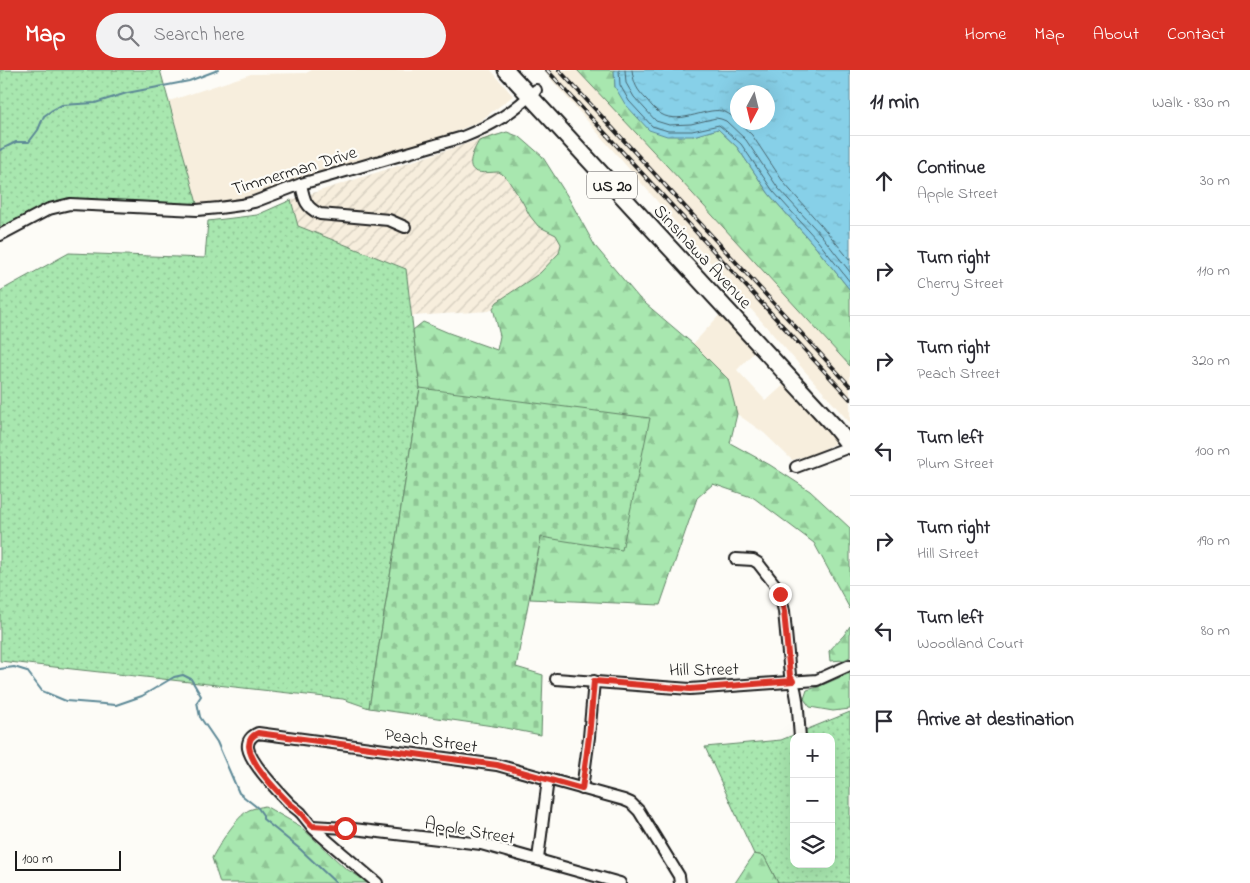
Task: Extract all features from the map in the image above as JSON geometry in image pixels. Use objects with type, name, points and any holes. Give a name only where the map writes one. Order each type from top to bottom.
[{"type":"highway","name":"Sinsinawa Avenue","points":[[506,70],[533,93],[850,432]]},
{"type":"highway","name":"Sinsinawa Avenue","points":[[518,70],[533,93],[850,446]]},
{"type":"street","name":"Timmerman Drive","points":[[0,235],[49,209],[70,204],[189,210],[219,208],[254,202],[301,184],[464,137],[496,122],[533,93]]},
{"type":"street","points":[[301,184],[306,202],[314,211],[320,214],[389,220],[406,227]]},
{"type":"street","points":[[796,467],[844,450],[850,446]]},
{"type":"street","points":[[736,559],[753,560],[758,563],[780,594],[784,611],[790,676],[796,692],[800,733]]},
{"type":"street","name":"Hill Street","points":[[556,678],[690,689],[817,680],[850,665]]},
{"type":"street","points":[[582,789],[594,681]]},
{"type":"street","name":"Peach Street","points":[[312,826],[264,774],[249,751],[248,745],[254,735],[258,733],[497,765],[624,800],[636,806],[679,876],[680,883]]},
{"type":"street","points":[[538,860],[548,779]]},
{"type":"street","points":[[312,826],[377,883]]},
{"type":"street","name":"Apple Street","points":[[312,826],[472,843],[620,883]]},
{"type":"shaded area","points":[[312,70],[491,70],[513,96],[480,121],[455,132],[265,192],[234,201],[198,207],[169,101],[251,74],[306,73]]},
{"type":"shaded area","points":[[543,70],[577,70],[850,366],[850,423]]},
{"type":"shaded area","points":[[497,134],[521,149],[595,246],[489,311],[412,316],[406,269],[298,226],[291,200]]},
{"type":"shaded area","points":[[724,310],[758,348],[737,370],[766,401],[787,382],[841,440],[817,453],[792,460],[764,433],[737,414],[715,392],[693,344]]},
{"type":"green space","points":[[0,70],[160,70],[198,207],[73,201],[0,231]]},
{"type":"green space","points":[[577,70],[614,70],[615,87],[693,136],[718,129],[737,147],[769,194],[850,290],[850,366],[682,182]]},
{"type":"green space","points":[[507,132],[520,137],[542,156],[568,197],[595,246],[639,298],[693,344],[728,379],[737,414],[730,443],[770,465],[810,491],[850,528],[850,609],[814,543],[754,498],[713,484],[697,498],[660,605],[530,599],[541,537],[462,401],[420,388],[413,330],[423,322],[497,350],[500,336],[493,308],[497,302],[540,273],[559,253],[561,244],[556,235],[538,226],[506,177],[499,172],[480,172],[472,168],[472,156],[479,141]]},
{"type":"green space","points":[[291,200],[298,226],[406,269],[420,388],[369,708],[343,699],[0,661],[0,291],[69,253],[205,258],[208,221],[257,215]]},
{"type":"green space","points":[[420,388],[650,418],[622,550],[541,537],[516,667],[543,675],[541,735],[500,727],[369,708]]},
{"type":"green space","points":[[850,626],[850,657],[844,660],[830,661],[829,651]]},
{"type":"green space","points":[[850,673],[850,709],[833,711],[810,707],[804,699],[807,690]]},
{"type":"green space","points":[[850,712],[850,883],[778,883],[764,856],[754,854],[705,747],[781,740],[790,736],[790,868],[835,868],[835,733],[798,733]]},
{"type":"green space","points":[[265,806],[300,826],[345,868],[369,883],[220,883],[212,858],[228,832],[244,813],[251,809]]},
{"type":"green space","points":[[754,854],[764,856],[778,883],[735,883]]},
{"type":"water","points":[[614,70],[850,70],[850,290],[769,194],[737,147],[718,129],[693,136],[667,136],[649,130],[625,104],[615,87]]},
{"type":"waterway","points":[[0,150],[16,142],[29,142],[38,130],[44,116],[62,105],[95,103],[127,93],[189,81],[218,70]]},
{"type":"waterway","points":[[0,669],[14,667],[27,671],[42,691],[66,701],[116,705],[142,696],[174,677],[183,675],[191,679],[201,696],[197,702],[200,717],[217,742],[239,793],[258,808],[263,815],[263,819],[300,849],[336,883]]},
{"type":"railway","points":[[547,70],[850,399]]},
{"type":"railway","points":[[559,70],[850,386]]},
{"type":"route","points":[[345,828],[312,826],[290,804],[256,763],[249,751],[250,738],[258,733],[497,765],[582,789],[594,681],[690,689],[793,681],[790,676],[784,611],[780,594]]}]
